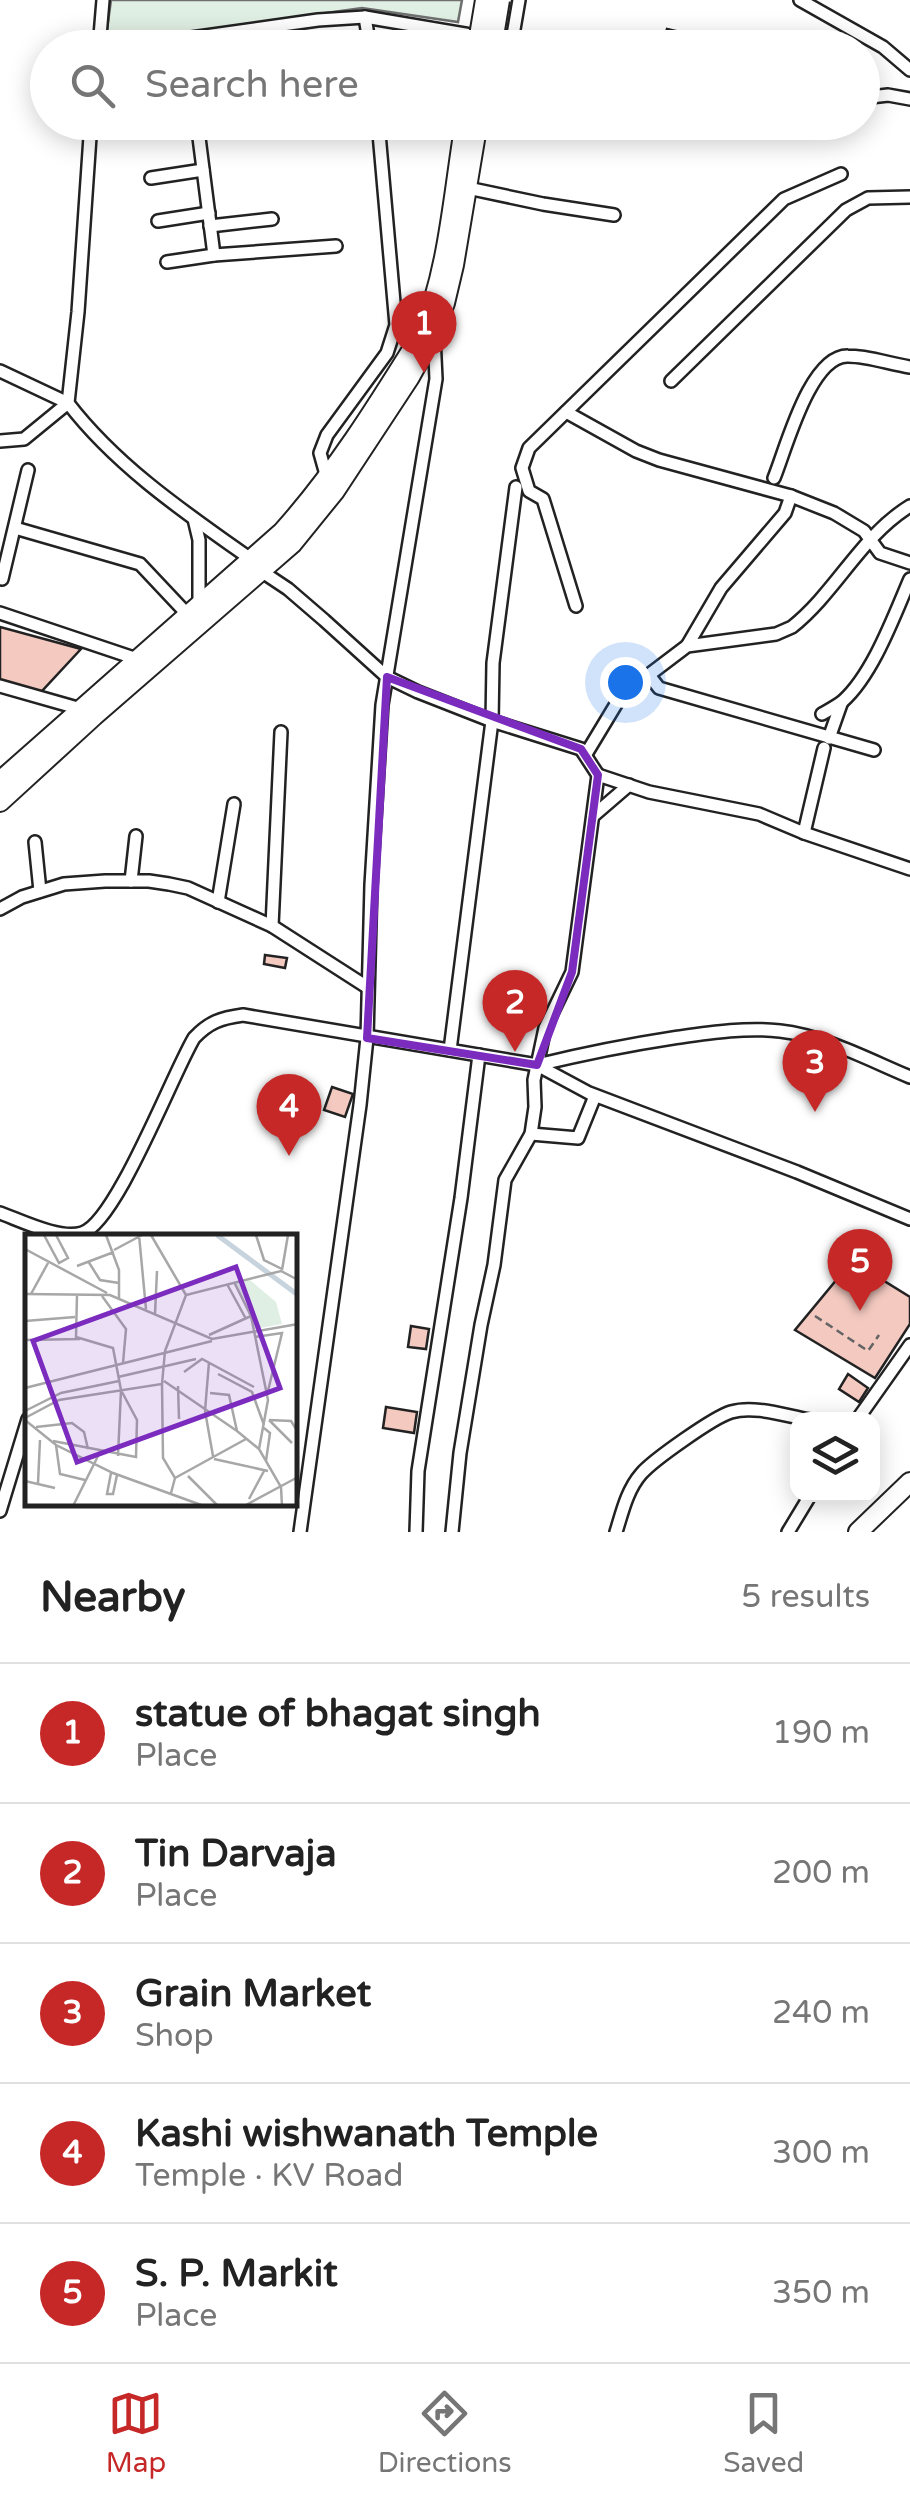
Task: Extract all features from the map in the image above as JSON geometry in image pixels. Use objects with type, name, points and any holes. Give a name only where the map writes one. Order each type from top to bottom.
[{"type":"main road","points":[[480,30],[485,0]]},
{"type":"main road","points":[[495,30],[500,0]]},
{"type":"main road","points":[[0,781],[194,610],[292,544],[335,492],[410,377],[445,303],[464,140]]},
{"type":"main road","points":[[461,186],[473,140]]},
{"type":"main road","points":[[0,802],[257,566],[327,478],[421,335],[431,327]]},
{"type":"main road","points":[[858,1532],[910,1482]]},
{"type":"street","points":[[100,30],[103,0]]},
{"type":"street","points":[[514,30],[520,0]]},
{"type":"street","points":[[800,0],[852,30]]},
{"type":"street","points":[[365,17],[367,30]]},
{"type":"street","points":[[247,30],[365,17],[445,30]]},
{"type":"street","points":[[880,46],[910,70]]},
{"type":"street","points":[[880,96],[910,99]]},
{"type":"street","points":[[0,441],[24,438],[68,404],[91,140]]},
{"type":"street","points":[[199,140],[214,254]]},
{"type":"street","points":[[327,478],[320,453],[328,435],[387,353],[396,324],[380,140]]},
{"type":"street","points":[[151,178],[203,170]]},
{"type":"street","points":[[576,606],[543,499],[529,491],[522,468],[533,443],[784,199],[842,174]]},
{"type":"street","points":[[461,186],[614,215]]},
{"type":"street","points":[[670,381],[846,210],[868,198],[910,196]]},
{"type":"street","points":[[158,221],[272,219]]},
{"type":"street","points":[[167,262],[214,254],[336,246]]},
{"type":"street","points":[[300,1532],[358,1122],[367,1038],[382,705],[436,379],[431,327]]},
{"type":"street","points":[[774,478],[807,393],[817,374],[831,360],[848,356],[910,367]]},
{"type":"street","points":[[0,371],[68,404],[139,476],[288,589],[387,677],[492,720],[581,748],[598,775],[572,972],[545,1028],[531,1134],[505,1180],[460,1453],[452,1532]]},
{"type":"street","points":[[566,412],[659,460],[791,496],[834,513],[864,531],[880,553],[910,563]]},
{"type":"street","points":[[0,582],[28,470]]},
{"type":"street","points":[[450,1050],[492,720],[493,663],[516,487]]},
{"type":"street","points":[[586,754],[621,696],[687,646],[713,599],[784,512],[791,496]]},
{"type":"street","points":[[687,646],[776,634],[792,627],[892,518],[910,506]]},
{"type":"street","points":[[194,519],[199,540],[194,610]]},
{"type":"street","points":[[16,528],[140,564],[194,610]]},
{"type":"street","points":[[822,714],[841,703],[854,689],[884,640],[910,579]]},
{"type":"street","points":[[0,612],[137,660]]},
{"type":"street","points":[[650,675],[659,688],[827,743],[874,750]]},
{"type":"street","points":[[0,686],[81,709]]},
{"type":"street","points":[[804,833],[841,703]]},
{"type":"street","points":[[272,926],[281,732]]},
{"type":"street","points":[[598,775],[649,792],[759,814],[910,869]]},
{"type":"street","points":[[592,816],[628,786]]},
{"type":"street","points":[[218,902],[234,804]]},
{"type":"street","points":[[131,881],[136,836]]},
{"type":"street","points":[[35,842],[40,892]]},
{"type":"street","points":[[0,909],[22,897],[64,884],[150,881],[188,888],[272,926],[367,986]]},
{"type":"street","points":[[0,1213],[62,1234],[82,1234],[93,1227],[118,1194],[184,1054],[206,1024],[243,1015],[538,1065],[595,1096],[798,1172],[910,1219]]},
{"type":"street","points":[[538,1065],[697,1034],[781,1031],[813,1038],[910,1077]]},
{"type":"street","points":[[416,1532],[418,1471],[458,1217],[478,1054]]},
{"type":"street","points":[[531,1134],[578,1138],[595,1096]]},
{"type":"street","points":[[103,1215],[104,1234]]},
{"type":"street","points":[[863,1412],[907,1355]]},
{"type":"street","points":[[616,1532],[629,1495],[642,1473],[716,1420],[732,1412],[750,1410],[790,1417]]},
{"type":"street","points":[[1,1507],[25,1429]]},
{"type":"street","points":[[788,1532],[806,1502]]},
{"type":"path","points":[[815,1316],[868,1351],[879,1335]]},
{"type":"highlighted area","points":[[387,677],[581,749],[598,775],[572,972],[537,1065],[367,1038]]},
{"type":"green space","points":[[111,0],[462,0],[458,22],[362,8],[205,30],[107,30]]},
{"type":"building","points":[[0,627],[81,649],[41,692],[0,681]]},
{"type":"building","points":[[265,955],[287,958],[285,968],[264,964]]},
{"type":"building","points":[[332,1087],[353,1094],[345,1117],[324,1110]]},
{"type":"building","points":[[852,1261],[910,1297],[910,1324],[875,1378],[795,1330]]},
{"type":"building","points":[[411,1326],[429,1329],[426,1349],[408,1347]]},
{"type":"building","points":[[848,1374],[868,1388],[859,1402],[839,1389]]},
{"type":"building","points":[[386,1407],[417,1412],[414,1433],[383,1428]]},
{"type":"place","name":"statue of bhagat singh","points":[[424,373]]},
{"type":"place","name":"Tin Darvaja","points":[[515,1052]]},
{"type":"place","name":"Grain Market","points":[[815,1112]]},
{"type":"place","name":"Kashi wishwanath Temple","points":[[289,1156]]},
{"type":"place","name":"S. P. Markit","points":[[860,1311]]}]
